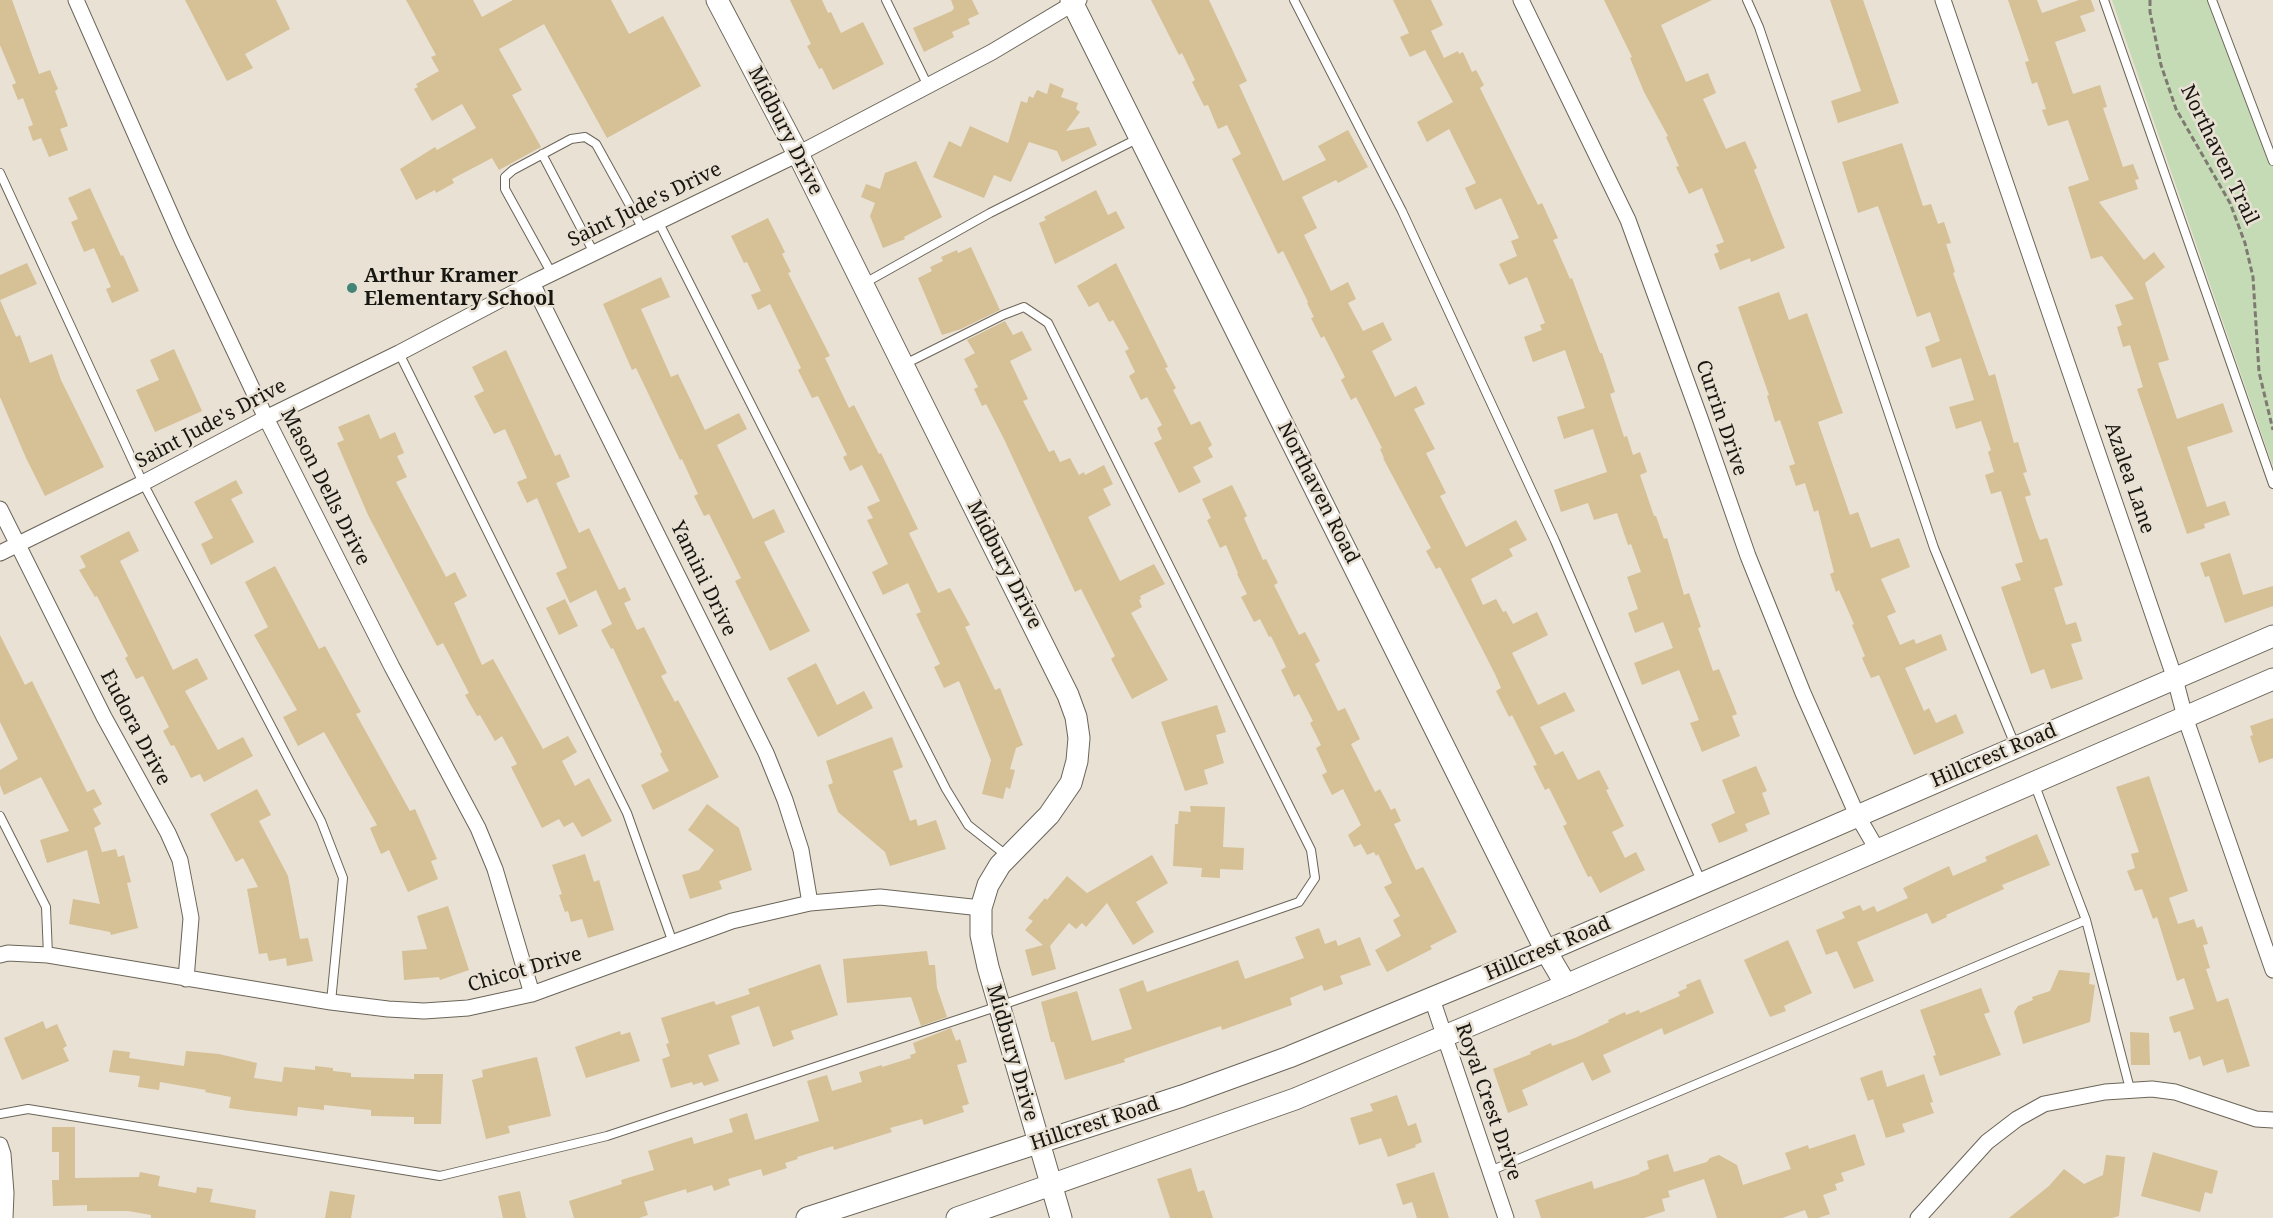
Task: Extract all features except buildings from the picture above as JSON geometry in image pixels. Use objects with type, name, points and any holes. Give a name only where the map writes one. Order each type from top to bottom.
[{"type":"main road","name":"Midbury Drive","points":[[717,0],[798,154],[1068,695],[1076,717],[1079,738],[1077,761],[1071,783],[1049,815],[1008,856],[988,885],[981,908],[981,934],[1037,1143]]},
{"type":"main road","name":"Northaven Road","points":[[1075,1],[1140,137],[1546,951],[1566,986]]},
{"type":"main road","name":"Hillcrest Road","points":[[807,1218],[1182,1096],[1289,1057],[1546,951],[2273,636]]},
{"type":"main road","name":"Hillcrest Road","points":[[957,1218],[1295,1099],[1566,986],[2273,679]]},
{"type":"main road","points":[[1037,1143],[1061,1218]]},
{"type":"street","name":"Mason Dells Drive","points":[[76,0],[183,240],[266,418],[392,667],[478,828],[495,869],[532,994]]},
{"type":"street","name":"Currin Drive","points":[[1521,0],[1628,220],[1748,556],[1803,693],[1857,815],[1878,851]]},
{"type":"street","name":"Azalea Lane","points":[[1943,0],[2175,679],[2185,717],[2273,970]]},
{"type":"street","name":"Saint Jude's Drive","points":[[0,553],[143,483],[532,283],[798,154],[992,52],[1075,1]]},
{"type":"street","name":"Yamini Drive","points":[[532,283],[766,753],[785,800],[801,850],[810,903]]},
{"type":"street","name":"Eudora Drive","points":[[0,509],[104,717],[168,833],[180,860],[191,918],[186,979]]},
{"type":"street","name":"Chicot Drive","points":[[0,955],[8,953],[48,955],[330,1002],[424,1011],[468,1008],[532,994],[732,921],[810,903],[880,897],[981,908]]},
{"type":"street","name":"Royal Crest Drive","points":[[1432,999],[1506,1218]]},
{"type":"street","points":[[1918,1218],[1987,1142],[2017,1119],[2044,1104],[2079,1096],[2130,1089],[2175,1092],[2256,1119],[2273,1120]]},
{"type":"street","points":[[0,1145],[3,1154],[6,1193],[5,1218]]},
{"type":"lane","points":[[886,0],[928,87]]},
{"type":"lane","points":[[1294,0],[1407,222],[1555,542],[1702,883]]},
{"type":"lane","points":[[1747,0],[1759,27],[1934,548],[2016,747]]},
{"type":"lane","points":[[2104,0],[2273,484]]},
{"type":"lane","points":[[2212,0],[2273,161]]},
{"type":"lane","points":[[552,274],[505,189],[505,177],[513,170],[571,139],[585,136],[596,144],[642,229]]},
{"type":"lane","points":[[863,284],[990,213],[1140,137]]},
{"type":"lane","points":[[542,154],[594,253]]},
{"type":"lane","points":[[0,173],[143,483],[321,821],[343,878],[330,1002]]},
{"type":"lane","points":[[658,221],[946,789],[968,825],[1008,856]]},
{"type":"lane","points":[[0,1114],[28,1109],[440,1176],[607,1136],[999,1006],[1299,902],[1315,878],[1311,850],[1048,323],[1024,307],[1003,315],[903,365]]},
{"type":"lane","points":[[399,352],[627,813],[673,943]]},
{"type":"lane","points":[[2033,782],[2086,920],[2130,1089]]},
{"type":"lane","points":[[0,816],[46,907],[48,955]]},
{"type":"lane","points":[[1490,1171],[2086,920]]},
{"type":"path","name":"Northaven Trail","points":[[2150,0],[2150,12],[2161,65],[2176,109],[2230,203],[2246,243],[2253,277],[2259,372],[2273,430]]},
{"type":"green space","points":[[2112,0],[2214,0],[2273,156],[2273,467]]},
{"type":"place","name":"Arthur Kramer Elementary School","points":[[352,288]]}]
